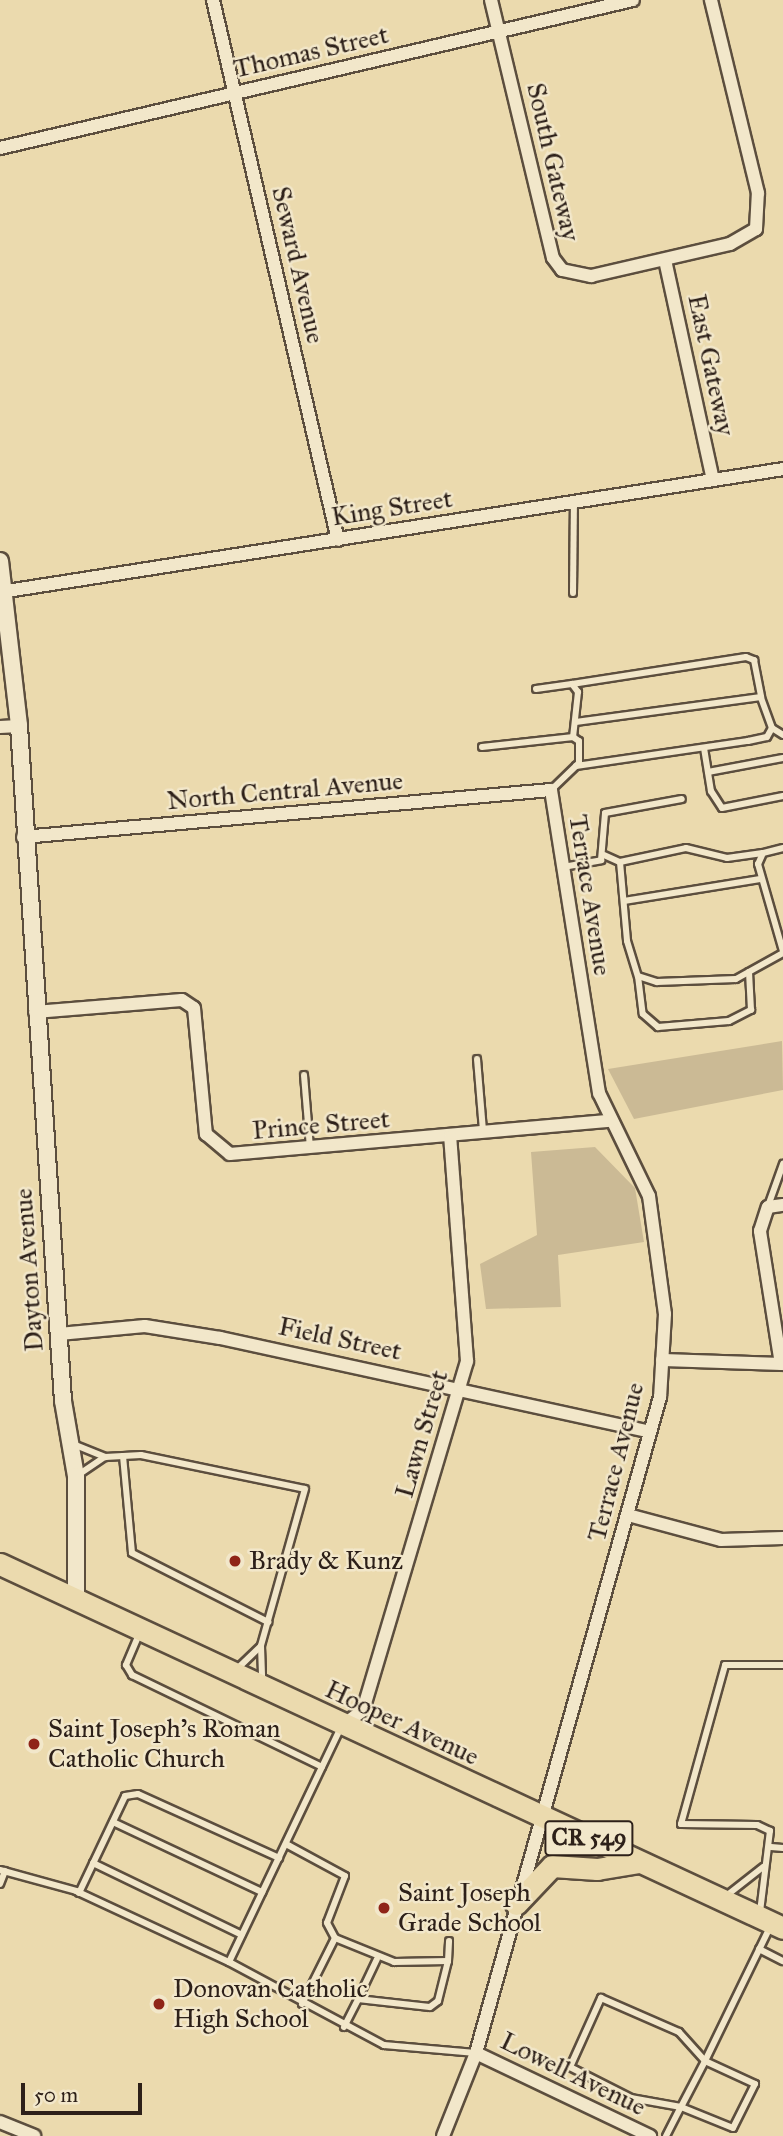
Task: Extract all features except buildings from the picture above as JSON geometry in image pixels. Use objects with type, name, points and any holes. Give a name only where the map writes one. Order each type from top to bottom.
[{"type":"main road","name":"Hooper Avenue","points":[[0,1564],[341,1727],[771,1923]]},
{"type":"main road","points":[[516,1904],[552,1866],[597,1869],[639,1861]]},
{"type":"street","name":"Seward Avenue","points":[[212,0],[338,540]]},
{"type":"street","name":"South Gateway","points":[[491,0],[553,258],[562,270],[583,276],[730,244],[756,229],[758,193],[711,0]]},
{"type":"street","name":"Thomas Street","points":[[0,148],[633,0]]},
{"type":"street","name":"East Gateway","points":[[665,260],[713,480]]},
{"type":"street","name":"King Street","points":[[7,591],[783,469]]},
{"type":"street","name":"Dayton Avenue","points":[[0,561],[7,591],[19,726],[23,836],[59,1334],[76,1476],[76,1599]]},
{"type":"street","points":[[0,727],[19,726]]},
{"type":"street","name":"North Central Avenue","points":[[23,836],[551,790]]},
{"type":"street","name":"Terrace Avenue","points":[[443,2136],[476,2053],[539,1815],[628,1515],[650,1432],[662,1360],[665,1314],[649,1196],[635,1157],[610,1121],[599,1093],[551,790]]},
{"type":"street","name":"Prince Street","points":[[35,1012],[182,1000],[194,1009],[206,1134],[230,1154],[310,1150],[610,1121]]},
{"type":"street","name":"Lawn Street","points":[[341,1727],[363,1710],[467,1361],[450,1137]]},
{"type":"street","points":[[662,1360],[782,1364],[760,1231],[768,1207],[783,1205]]},
{"type":"street","name":"Field Street","points":[[59,1334],[145,1326],[461,1388],[650,1432]]},
{"type":"street","points":[[628,1515],[721,1540],[783,1538]]},
{"type":"street","name":"Lowell Avenue","points":[[476,2053],[650,2136]]},
{"type":"street","points":[[0,2122],[34,2136]]},
{"type":"lane","points":[[573,593],[575,502]]},
{"type":"lane","points":[[536,689],[746,657],[754,660],[761,697],[772,728],[783,735]]},
{"type":"lane","points":[[572,684],[578,692],[573,737]]},
{"type":"lane","points":[[576,722],[761,697]]},
{"type":"lane","points":[[551,790],[576,766],[767,737],[772,728]]},
{"type":"lane","points":[[482,747],[573,737],[579,741],[576,766]]},
{"type":"lane","points":[[704,748],[708,772],[722,808],[783,796]]},
{"type":"lane","points":[[708,772],[783,758]]},
{"type":"lane","points":[[604,855],[605,813],[682,799]]},
{"type":"lane","points":[[563,867],[604,855],[620,862],[686,848],[727,858],[783,848]]},
{"type":"lane","points":[[638,976],[657,982],[736,979],[783,952],[760,879],[763,853]]},
{"type":"lane","points":[[620,862],[643,1014],[658,1027],[729,1021],[751,1010],[748,972]]},
{"type":"lane","points":[[624,901],[760,879]]},
{"type":"lane","points":[[477,1059],[484,1133]]},
{"type":"lane","points":[[304,1075],[310,1150]]},
{"type":"lane","points":[[768,1207],[783,1164]]},
{"type":"lane","points":[[71,1443],[105,1457],[123,1456],[304,1489],[261,1646],[262,1688]]},
{"type":"lane","points":[[123,1456],[132,1553],[268,1622]]},
{"type":"lane","points":[[76,1476],[105,1457]]},
{"type":"lane","points":[[140,1630],[125,1665],[132,1675],[322,1766]]},
{"type":"lane","points":[[232,1674],[261,1646]]},
{"type":"lane","points":[[666,2136],[771,1923],[764,1867],[771,1847],[770,1831],[757,1825],[681,1824],[724,1665],[783,1665]]},
{"type":"lane","points":[[229,1962],[341,1727]]},
{"type":"lane","points":[[79,1893],[125,1797],[138,1794],[279,1858]]},
{"type":"lane","points":[[113,1822],[262,1892]]},
{"type":"lane","points":[[286,1844],[345,1877],[327,1923],[335,1938],[377,1959],[448,1961]]},
{"type":"lane","points":[[771,1847],[783,1848]]},
{"type":"lane","points":[[93,1863],[242,1935]]},
{"type":"lane","points":[[721,1900],[764,1867]]},
{"type":"lane","points":[[0,1884],[3,1871],[79,1893],[229,1962],[344,2027],[384,2045],[476,2053]]},
{"type":"lane","points":[[302,2004],[335,1938]]},
{"type":"lane","points":[[358,1999],[430,2007],[438,2001],[448,1961],[449,1941]]},
{"type":"lane","points":[[759,1949],[783,1961]]},
{"type":"lane","points":[[344,2027],[377,1959]]},
{"type":"lane","points":[[601,1998],[678,2032],[705,2061],[755,2084],[733,2128],[681,2107],[631,2098],[570,2067],[601,1998]]},
{"type":"shaded area","points":[[782,1041],[783,1090],[634,1119],[608,1069]]},
{"type":"shaded area","points":[[595,1147],[635,1188],[644,1242],[558,1255],[561,1307],[486,1309],[480,1264],[537,1235],[531,1152]]},
{"type":"place","name":"Brady & Kunz","points":[[235,1561]]},
{"type":"place","name":"Saint Joseph's Roman Catholic Church","points":[[34,1744]]},
{"type":"place","name":"Saint Joseph Grade School","points":[[384,1908]]},
{"type":"place","name":"Donovan Catholic High School","points":[[159,2004]]}]
